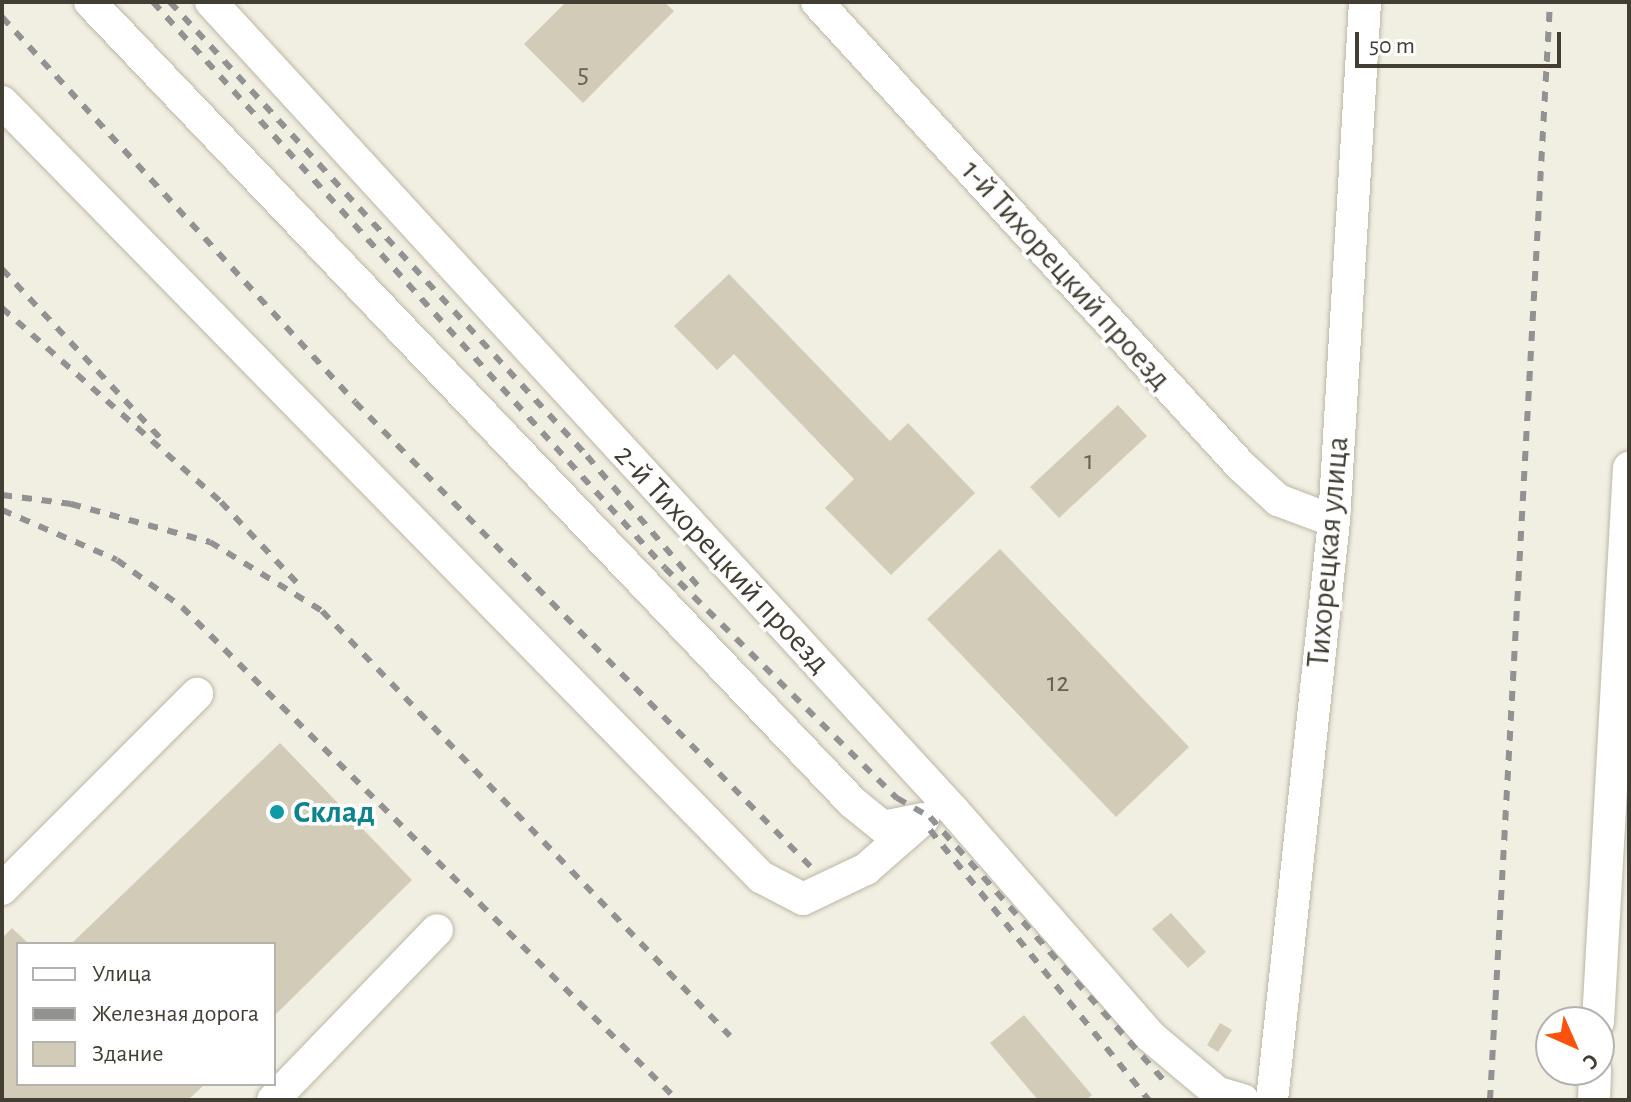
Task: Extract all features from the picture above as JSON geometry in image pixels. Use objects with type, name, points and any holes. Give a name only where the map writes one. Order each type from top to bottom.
[{"type":"street","points":[[90,2],[852,802],[883,827],[922,820],[953,810]]},
{"type":"street","name":"2-й Тихорецкий проезд","points":[[211,2],[953,810],[1150,1036],[1218,1093],[1243,1100]]},
{"type":"street","name":"1-й Тихорецкий проезд","points":[[817,2],[1240,465],[1278,500],[1334,521]]},
{"type":"street","name":"Тихорецкая улица","points":[[1272,1100],[1334,521],[1365,2]]},
{"type":"street","points":[[2,102],[761,877],[803,899],[866,869],[922,820]]},
{"type":"street","points":[[1599,1006],[1629,468]]},
{"type":"street","points":[[2,889],[197,694]]},
{"type":"street","points":[[273,1100],[437,930]]},
{"type":"building","points":[[566,2],[664,2],[674,11],[583,103],[524,44]]},
{"type":"building","points":[[729,274],[890,441],[908,423],[975,493],[891,575],[825,508],[854,479],[734,354],[717,370],[674,326]]},
{"type":"building","points":[[1118,405],[1147,436],[1059,518],[1030,487]]},
{"type":"building","points":[[1000,549],[1189,747],[1116,817],[927,619]]},
{"type":"building","name":"Склад","points":[[280,743],[412,880],[276,1014],[276,942],[73,942]]},
{"type":"building","points":[[1171,913],[1206,952],[1188,968],[1152,929]]},
{"type":"building","points":[[12,928],[27,942],[16,942],[16,1086],[203,1086],[188,1100],[2,1100],[2,938]]},
{"type":"building","points":[[1024,1015],[1092,1095],[1086,1100],[1038,1100],[990,1043]]},
{"type":"building","points":[[1220,1023],[1232,1030],[1218,1052],[1207,1045]]},
{"type":"railway","points":[[153,2],[665,568],[897,798],[930,817],[1169,1086]]},
{"type":"railway","points":[[170,2],[587,456],[703,592]]},
{"type":"railway","points":[[1490,1100],[1550,2]]},
{"type":"railway","points":[[2,17],[355,402],[812,868]]},
{"type":"railway","points":[[2,269],[163,441]]},
{"type":"railway","points":[[2,308],[221,502],[298,584]]},
{"type":"railway","points":[[2,495],[71,504],[210,542],[322,611],[730,1036]]},
{"type":"railway","points":[[2,510],[117,560],[182,607],[677,1100]]},
{"type":"railway","points":[[930,830],[1149,1100]]},
{"type":"place","name":"Склад","points":[[277,812]]}]
